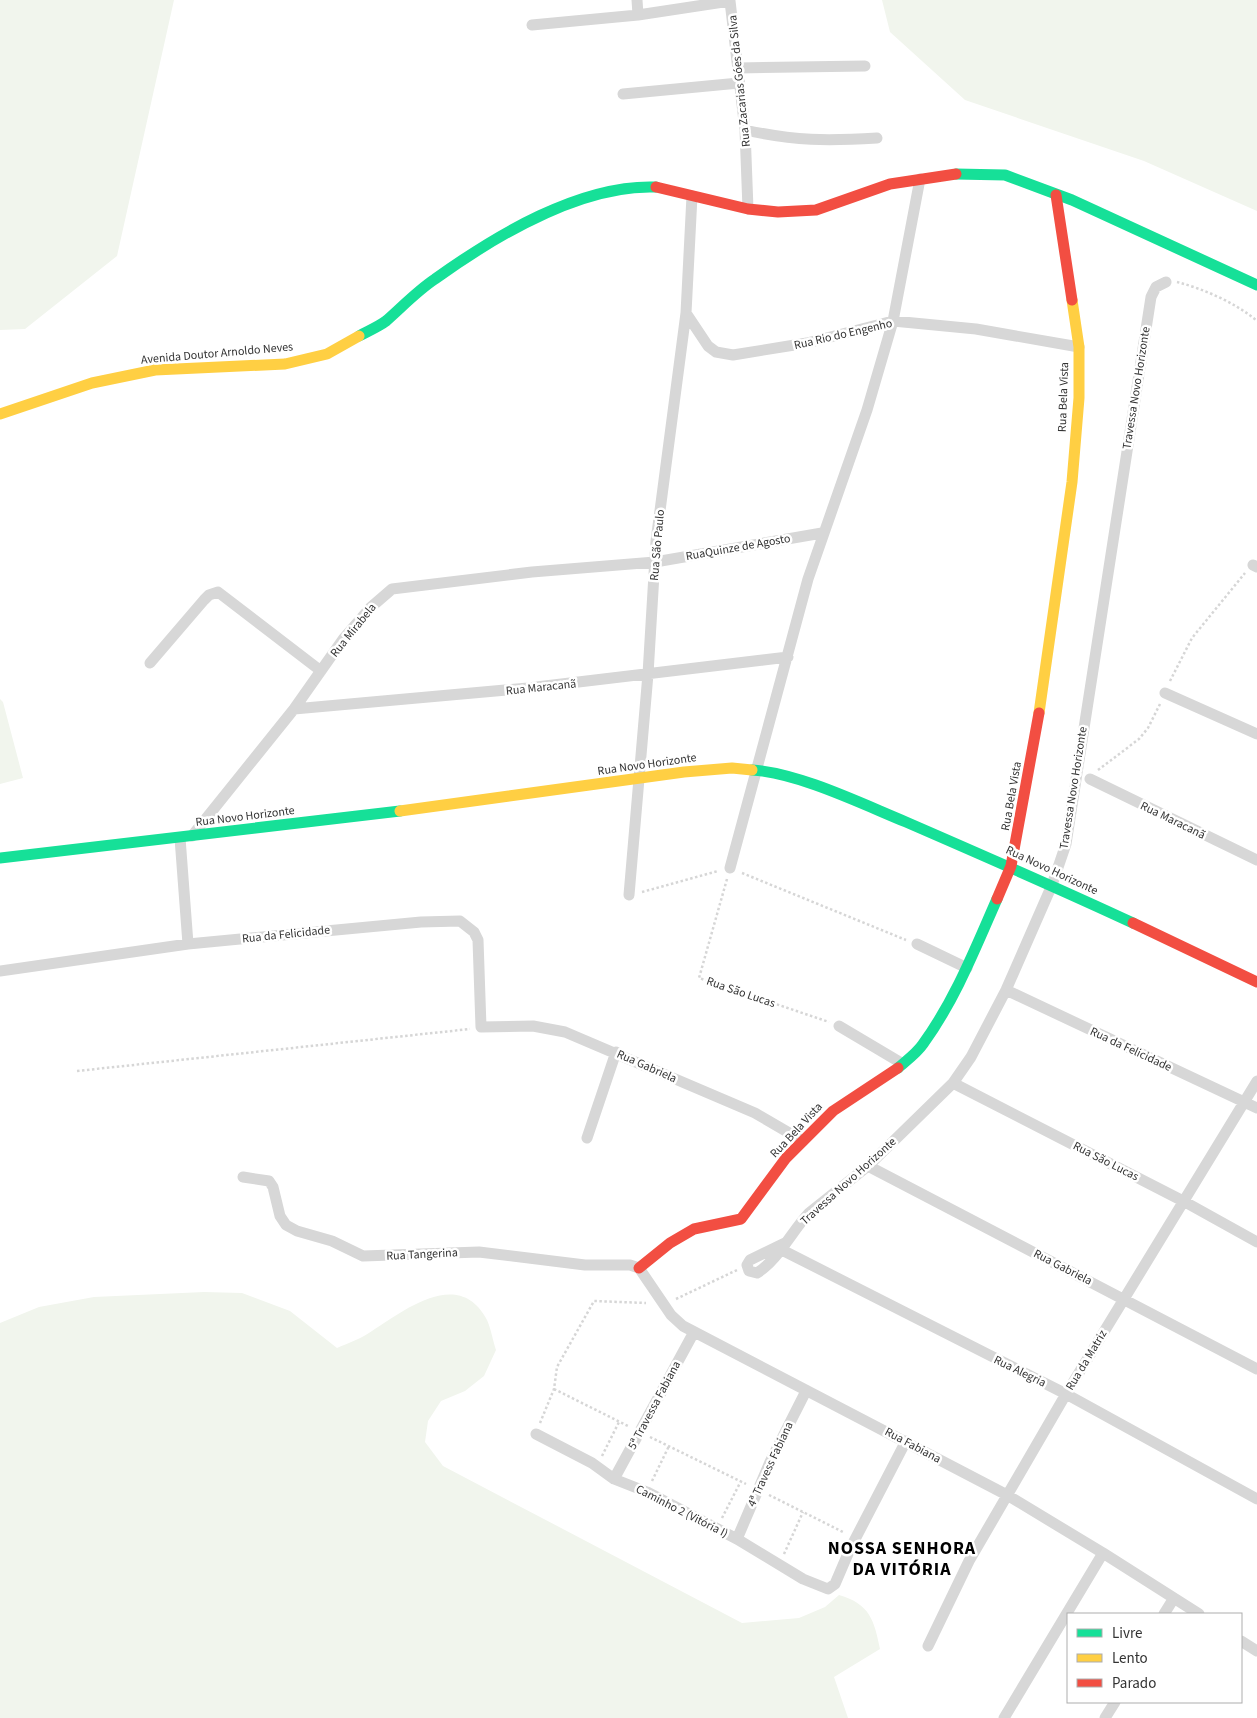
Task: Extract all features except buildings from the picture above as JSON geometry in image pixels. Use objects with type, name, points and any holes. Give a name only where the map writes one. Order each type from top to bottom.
[{"type":"street","points":[[637,0],[638,15]]},
{"type":"street","name":"Rua Zacarias Góes da Silva","points":[[532,25],[638,15],[734,1],[739,83],[745,130],[748,210]]},
{"type":"street","points":[[738,68],[865,66]]},
{"type":"street","points":[[623,94],[739,83]]},
{"type":"street","points":[[745,130],[812,141],[877,138]]},
{"type":"street","name":"Avenida Doutor Arnoldo Neves","points":[[0,414],[92,383],[155,370],[285,364],[327,354],[384,322],[432,280],[484,245],[548,212],[606,191],[634,186],[659,187],[748,210],[778,212],[816,210],[890,184],[920,179],[958,174],[1005,175],[1091,208],[1257,285]]},
{"type":"street","points":[[730,868],[808,579],[822,533],[867,410],[893,321],[920,179]]},
{"type":"street","name":"Rua Bela Vista","points":[[639,1268],[670,1243],[688,1232],[740,1219],[786,1158],[832,1111],[903,1064],[926,1040],[967,968],[1011,866],[1033,752],[1072,482],[1078,398],[1078,347],[1056,195]]},
{"type":"street","name":"Rua São Paulo","points":[[629,895],[661,494],[686,313],[692,196]]},
{"type":"street","name":"Travessa Novo Horizonte","points":[[747,1265],[750,1272],[759,1272],[817,1206],[868,1166],[953,1083],[971,1057],[1006,990],[1052,885],[1066,844],[1150,297],[1156,287],[1166,282]]},
{"type":"street","name":"Rua Rio do Engenho","points":[[686,313],[708,346],[716,352],[733,355],[806,343],[893,321],[976,329],[1078,347]]},
{"type":"street","name":"RuaQuinze de Agosto","points":[[655,562],[822,533]]},
{"type":"street","name":"Rua Mirabela","points":[[186,837],[294,709],[370,608],[392,589],[522,573],[655,562]]},
{"type":"street","points":[[150,663],[204,600],[209,595],[218,592],[321,671]]},
{"type":"street","name":"Rua Maracanã","points":[[294,709],[401,701],[788,657]]},
{"type":"street","points":[[1165,693],[1257,734]]},
{"type":"street","name":"Rua Novo Horizonte","points":[[0,858],[445,806],[732,768],[757,770],[811,784],[1011,866],[1257,982]]},
{"type":"street","name":"Rua Maracanã","points":[[1090,779],[1257,860]]},
{"type":"street","points":[[186,837],[188,944]]},
{"type":"street","name":"Rua da Felicidade","points":[[0,971],[188,944],[421,922],[460,922],[474,932],[478,940],[481,1027]]},
{"type":"street","points":[[917,944],[967,968]]},
{"type":"street","name":"Rua da Felicidade","points":[[1006,990],[1257,1108]]},
{"type":"street","name":"Rua Gabriela","points":[[481,1027],[510,1025],[564,1032],[616,1052],[755,1113],[803,1141]]},
{"type":"street","points":[[839,1026],[903,1064]]},
{"type":"street","points":[[587,1138],[616,1052]]},
{"type":"street","name":"Rua da Matriz","points":[[928,1646],[969,1561],[1066,1394],[1185,1202],[1257,1081]]},
{"type":"street","name":"Rua São Lucas","points":[[953,1083],[1185,1202],[1257,1242]]},
{"type":"street","name":"Rua Gabriela","points":[[868,1166],[1257,1369]]},
{"type":"street","name":"Rua Tangerina","points":[[243,1177],[263,1179],[272,1183],[278,1212],[286,1225],[297,1231],[332,1240],[363,1256],[480,1252],[585,1265],[630,1265],[639,1268]]},
{"type":"street","name":"Rua Alegria","points":[[782,1246],[1066,1394],[1257,1499]]},
{"type":"street","name":"Rua Fabiana","points":[[639,1268],[677,1321],[694,1332],[906,1441],[1007,1496],[1104,1552],[1197,1613]]},
{"type":"street","name":"5ª Travessa Fabiana","points":[[614,1479],[694,1332]]},
{"type":"street","name":"4ª Travess Fabiana","points":[[737,1539],[770,1462],[806,1391]]},
{"type":"street","name":"Caminho 2 (Vitória I)","points":[[536,1434],[598,1467],[614,1479],[647,1492],[737,1539],[803,1578],[827,1589],[835,1584],[856,1538]]},
{"type":"street","points":[[856,1538],[906,1441]]},
{"type":"street","points":[[1067,1613],[1104,1552]]},
{"type":"street","points":[[1165,1613],[1174,1598]]},
{"type":"street","points":[[1004,1718],[1067,1613]]},
{"type":"street","points":[[1242,1642],[1257,1651]]},
{"type":"street","points":[[1105,1718],[1114,1703]]},
{"type":"path","points":[[1166,282],[1174,282],[1200,290],[1241,309],[1257,321]]},
{"type":"path","points":[[629,895],[730,868],[917,944]]},
{"type":"path","name":"Rua São Lucas","points":[[730,868],[699,978],[839,1026]]},
{"type":"path","points":[[77,1072],[481,1027]]},
{"type":"path","points":[[536,1434],[554,1389],[557,1367],[594,1301],[663,1304],[747,1265]]},
{"type":"path","points":[[554,1389],[749,1486]]},
{"type":"path","points":[[598,1467],[619,1422]]},
{"type":"path","points":[[647,1492],[669,1446]]},
{"type":"path","points":[[717,1529],[741,1482]]},
{"type":"path","points":[[765,1494],[856,1538]]},
{"type":"path","points":[[779,1564],[803,1512]]},
{"type":"shaded area","points":[[0,0],[174,0],[117,256],[25,329],[0,330]]},
{"type":"shaded area","points":[[882,0],[1257,0],[1257,211],[1144,161],[965,100],[890,32]]},
{"type":"shaded area","points":[[0,699],[3,702],[23,778],[0,784]]},
{"type":"shaded area","points":[[204,1292],[242,1293],[290,1311],[337,1348],[364,1336],[400,1313],[431,1298],[447,1295],[462,1296],[475,1304],[487,1320],[496,1350],[484,1376],[465,1391],[441,1401],[428,1421],[425,1442],[443,1466],[742,1623],[799,1618],[825,1607],[839,1595],[858,1603],[864,1608],[873,1622],[880,1649],[834,1677],[848,1718],[0,1718],[0,1323],[39,1307],[94,1297]]},
{"type":"traffic: fast","points":[[956,174],[1005,175],[1072,200],[1257,285]]},
{"type":"traffic: fast","points":[[359,336],[386,321],[422,289],[484,246],[511,230],[568,203],[598,194],[627,188],[656,187]]},
{"type":"traffic: fast","points":[[752,770],[790,777],[850,798],[1133,923]]},
{"type":"traffic: fast","points":[[0,858],[400,811]]},
{"type":"traffic: fast","points":[[898,1068],[921,1047],[945,1010],[964,974],[997,899]]},
{"type":"traffic: slow","points":[[1039,713],[1072,482],[1079,398],[1079,347],[1072,300]]},
{"type":"traffic: slow","points":[[0,414],[92,383],[155,370],[285,364],[327,354],[359,336]]},
{"type":"traffic: slow","points":[[400,811],[684,772],[732,768],[752,770]]},
{"type":"traffic: jam","points":[[656,187],[748,209],[778,212],[816,210],[890,184],[956,174]]},
{"type":"traffic: jam","points":[[1056,195],[1072,300]]},
{"type":"traffic: jam","points":[[997,899],[1011,866],[1039,713]]},
{"type":"traffic: jam","points":[[1133,923],[1257,982]]},
{"type":"traffic: jam","points":[[639,1268],[670,1243],[694,1229],[741,1219],[786,1158],[833,1111],[898,1068]]},
{"type":"district","name":"NOSSA SENHORA DA VITÓRIA","points":[[902,1558]]}]
